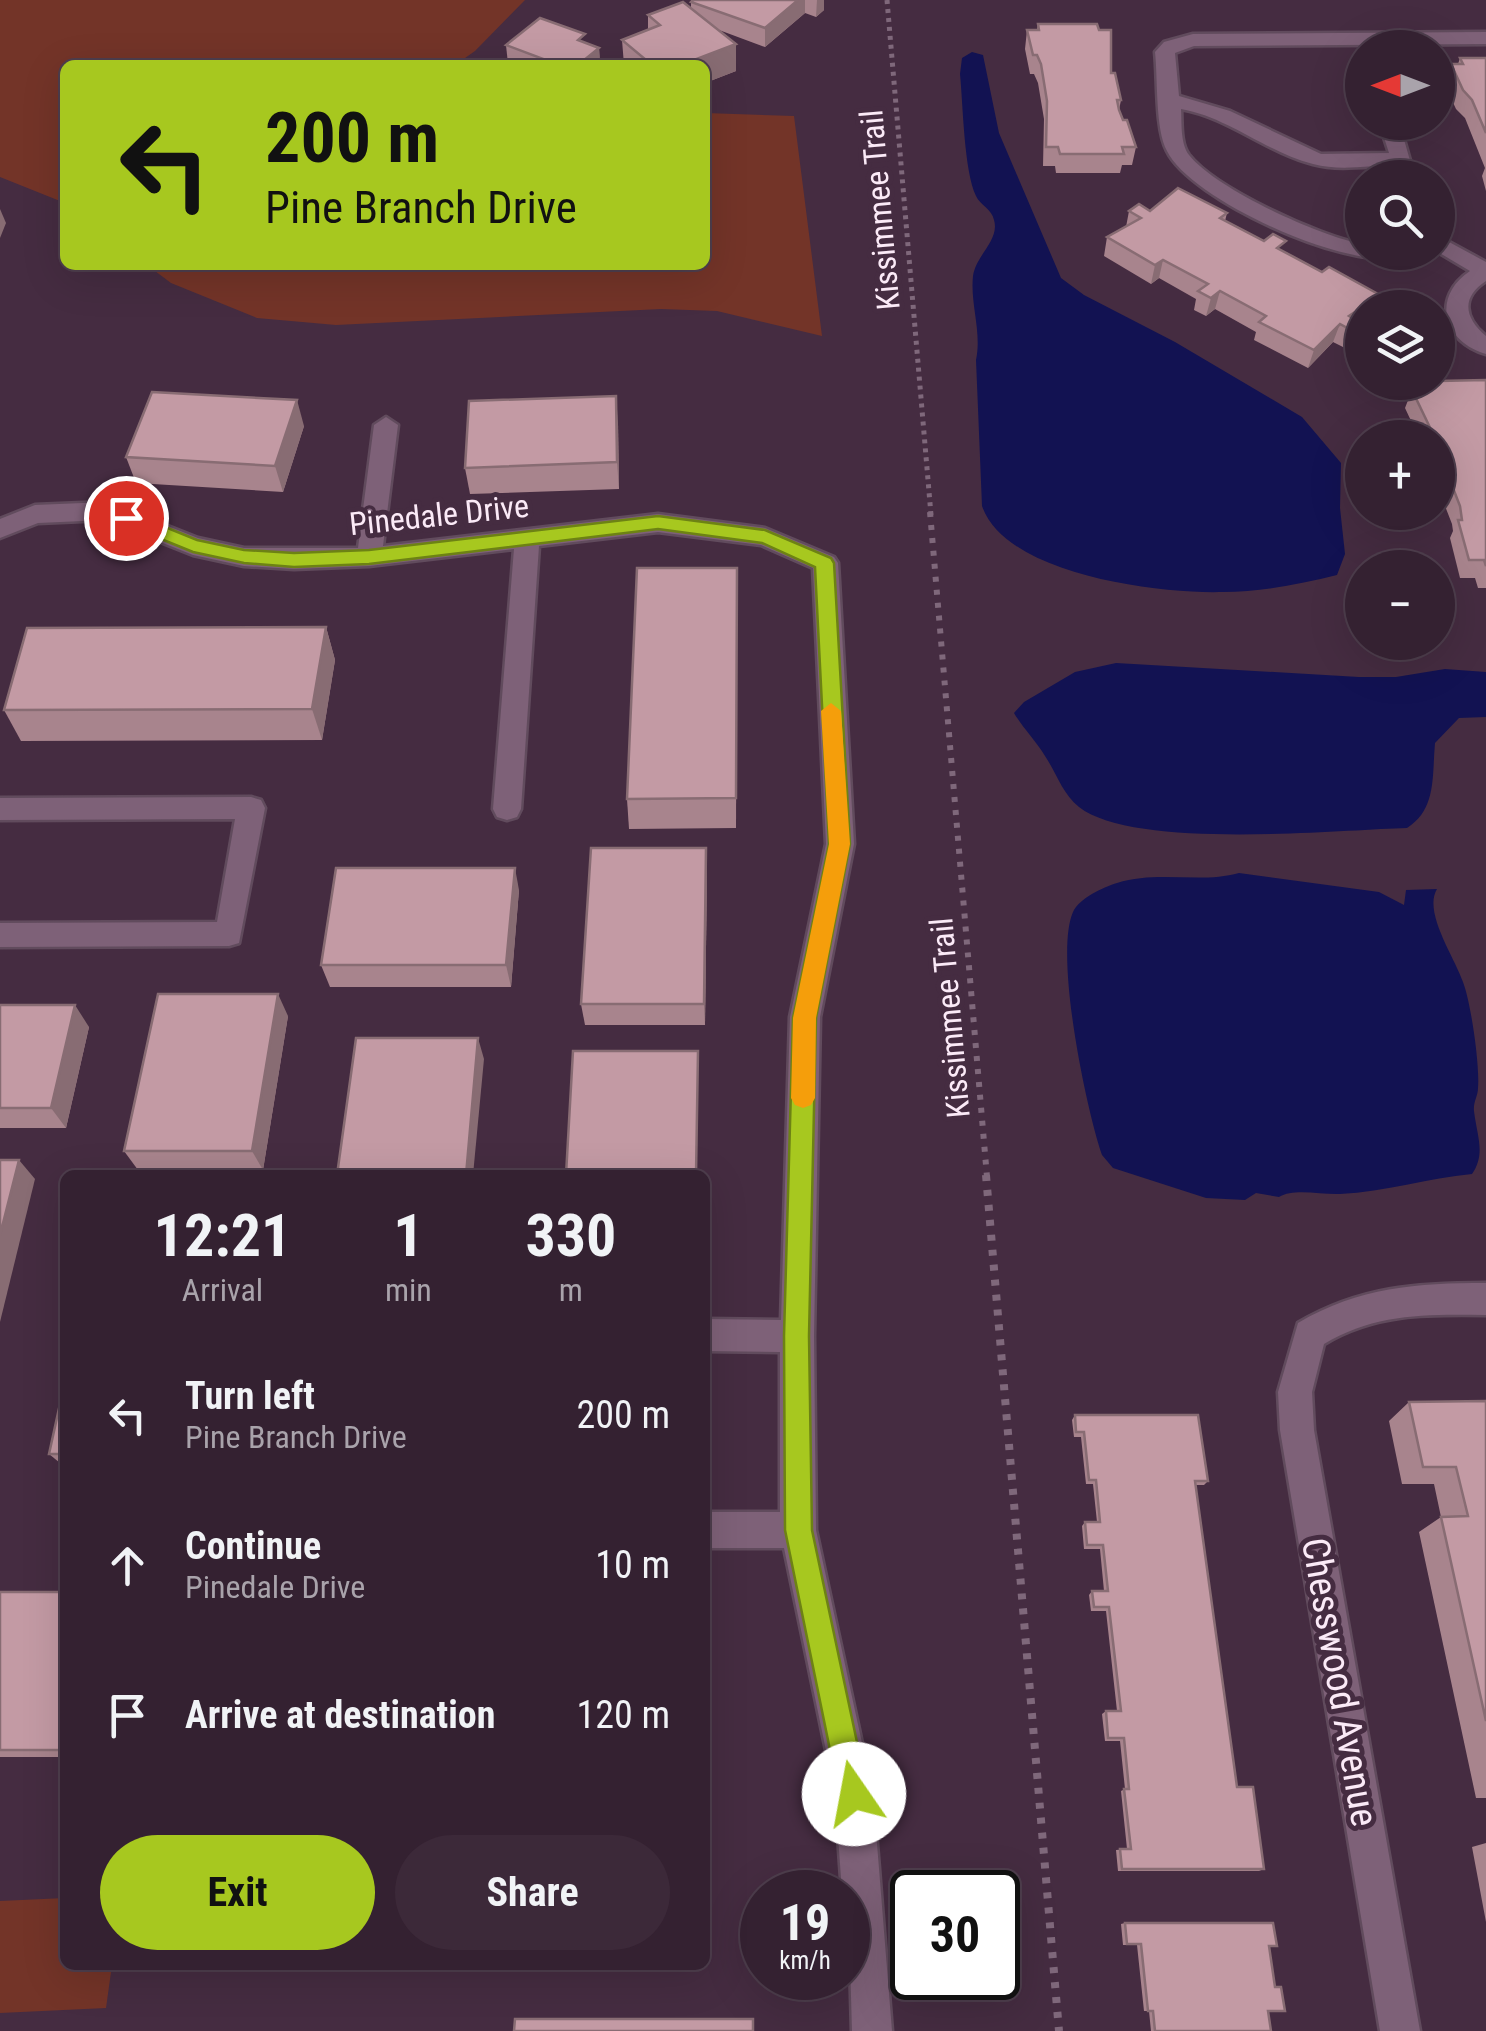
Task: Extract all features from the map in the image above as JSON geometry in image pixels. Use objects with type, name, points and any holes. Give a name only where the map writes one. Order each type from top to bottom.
[{"type":"street","points":[[1455,39],[1486,38]]},
{"type":"street","points":[[1345,43],[1181,42],[1164,52],[1174,146],[1180,158],[1201,178],[1345,249]]},
{"type":"street","points":[[1169,101],[1219,112],[1308,157],[1345,162]]},
{"type":"street","points":[[1455,253],[1486,271]]},
{"type":"street","points":[[1486,271],[1468,280],[1458,292],[1455,308],[1461,324],[1486,347]]},
{"type":"street","points":[[369,557],[386,426]]},
{"type":"street","name":"Pinedale Drive","points":[[0,529],[35,514],[107,511],[193,546],[294,560],[369,557],[658,522],[765,537],[825,563],[840,844],[805,1018],[797,1336]]},
{"type":"street","points":[[507,809],[528,538]]},
{"type":"street","points":[[0,809],[252,808],[229,934],[0,935]]},
{"type":"street","name":"Chesswood Avenue","points":[[1400,2031],[1296,1430],[1295,1392],[1310,1334],[1340,1314],[1370,1304],[1406,1299],[1486,1298]]},
{"type":"street","points":[[710,1335],[797,1336],[798,1530],[854,1794],[872,2031]]},
{"type":"street","points":[[710,1530],[798,1530]]},
{"type":"path","name":"Kissimmee Trail","points":[[887,0],[1059,2031]]},
{"type":"shaded area","points":[[0,0],[525,0],[462,60],[60,60],[60,201],[0,177]]},
{"type":"shaded area","points":[[972,52],[983,55],[999,133],[1061,278],[1084,295],[1175,342],[1302,417],[1341,463],[1345,554],[1337,575],[1252,591],[1161,589],[1087,576],[1052,564],[1021,549],[997,530],[982,506],[973,286],[975,268],[995,227],[991,213],[972,185],[966,154],[962,58]]},
{"type":"shaded area","points":[[710,113],[794,116],[822,336],[717,311],[661,309],[336,325],[257,318],[171,283],[154,270],[710,270]]},
{"type":"shaded area","points":[[1116,663],[1359,677],[1396,677],[1445,669],[1486,672],[1486,717],[1459,718],[1435,743],[1428,801],[1407,828],[1286,834],[1143,829],[1106,820],[1079,807],[1014,713],[1024,702],[1075,672]]},
{"type":"shaded area","points":[[1239,873],[1379,892],[1404,905],[1406,890],[1437,889],[1434,910],[1466,992],[1476,1050],[1478,1088],[1474,1108],[1480,1152],[1472,1174],[1357,1193],[1300,1192],[1279,1197],[1256,1193],[1245,1200],[1206,1198],[1113,1168],[1102,1155],[1074,1032],[1067,962],[1073,912],[1092,894],[1132,879]]},
{"type":"shaded area","points":[[60,1898],[60,1970],[111,1970],[106,2008],[0,2013],[0,1901]]},
{"type":"building","points":[[693,0],[798,0],[765,28]]},
{"type":"building","points":[[683,2],[736,44],[694,60],[646,60],[622,40],[660,25],[648,15]]},
{"type":"building","points":[[540,18],[585,34],[578,40],[599,48],[584,60],[546,60],[506,45]]},
{"type":"building","points":[[1038,24],[1097,24],[1099,30],[1111,30],[1111,73],[1115,73],[1121,100],[1117,100],[1119,110],[1123,120],[1127,120],[1136,147],[1122,147],[1124,154],[1060,154],[1058,147],[1046,147],[1047,101],[1041,64],[1033,55],[1027,30],[1039,30]]},
{"type":"building","points":[[1460,58],[1486,58],[1486,133],[1455,73],[1455,64],[1463,64]]},
{"type":"building","points":[[1178,188],[1227,213],[1220,218],[1264,241],[1273,234],[1286,241],[1277,248],[1322,272],[1329,267],[1371,290],[1345,290],[1345,327],[1340,324],[1314,350],[1259,322],[1266,316],[1220,291],[1211,298],[1198,291],[1208,284],[1163,260],[1155,265],[1107,237],[1141,218],[1129,211],[1139,204],[1150,211]]},
{"type":"building","points":[[1486,380],[1486,566],[1484,560],[1469,560],[1458,520],[1462,520],[1455,493],[1455,420],[1426,420],[1417,400],[1455,400],[1455,381]]},
{"type":"building","points":[[152,392],[297,400],[275,466],[126,457]]},
{"type":"building","points":[[616,396],[617,462],[465,468],[469,401]]},
{"type":"building","points":[[637,568],[737,568],[736,798],[627,799]]},
{"type":"building","points":[[326,627],[312,709],[4,710],[27,628]]},
{"type":"building","points":[[591,848],[706,848],[704,1004],[581,1004]]},
{"type":"building","points":[[336,868],[515,868],[506,965],[321,965]]},
{"type":"building","points":[[158,994],[278,994],[252,1151],[124,1151]]},
{"type":"building","points":[[0,1005],[75,1005],[51,1108],[0,1108]]},
{"type":"building","points":[[356,1038],[478,1038],[466,1170],[338,1170]]},
{"type":"building","points":[[573,1051],[698,1051],[696,1170],[566,1170]]},
{"type":"building","points":[[0,1160],[19,1160],[0,1235]]},
{"type":"building","points":[[1486,1401],[1486,1721],[1441,1517],[1468,1516],[1456,1467],[1423,1467],[1409,1402]]},
{"type":"building","points":[[60,1404],[60,1454],[49,1454]]},
{"type":"building","points":[[1075,1415],[1198,1415],[1208,1481],[1195,1481],[1237,1787],[1253,1787],[1264,1869],[1122,1869],[1120,1849],[1131,1849],[1124,1789],[1129,1789],[1124,1738],[1108,1738],[1106,1711],[1121,1711],[1109,1607],[1094,1607],[1092,1591],[1108,1591],[1103,1545],[1087,1545],[1085,1522],[1100,1522],[1096,1480],[1089,1480],[1084,1432],[1076,1432]]},
{"type":"building","points":[[0,1592],[60,1592],[60,1750],[0,1750]]},
{"type":"building","points":[[1125,1923],[1273,1923],[1277,1946],[1269,1946],[1275,1987],[1281,1987],[1285,2011],[1268,2011],[1271,2031],[1155,2031],[1153,2011],[1148,2011],[1141,1944],[1127,1944]]},
{"type":"building","points":[[515,2019],[753,2019],[753,2031],[514,2031]]},
{"type":"slow traffic","points":[[803,1098],[805,1018],[840,844],[831,711]]},
{"type":"route","points":[[126,518],[193,546],[294,560],[369,557],[658,522],[765,537],[825,563],[840,844],[805,1018],[797,1336],[798,1530],[854,1794]]}]
